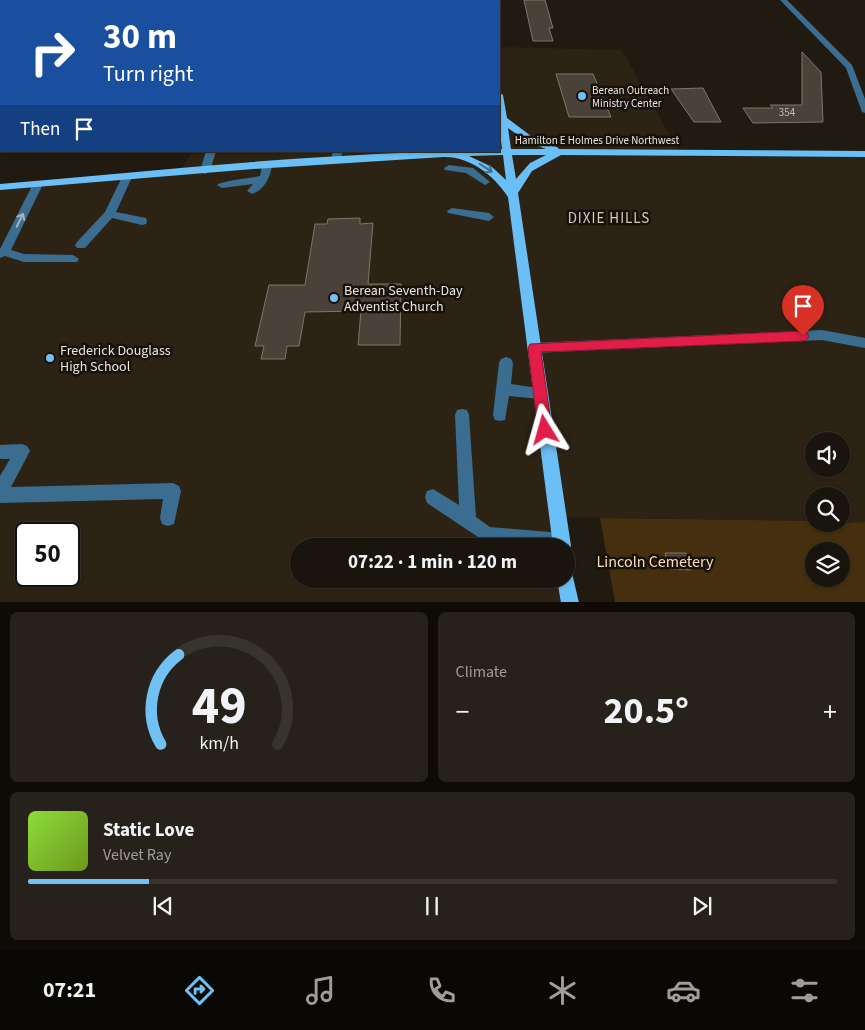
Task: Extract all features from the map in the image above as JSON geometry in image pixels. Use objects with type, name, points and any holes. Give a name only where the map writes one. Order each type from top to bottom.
[{"type":"main road","points":[[500,122],[506,152],[560,538]]},
{"type":"main road","points":[[500,122],[532,141],[566,152]]},
{"type":"main road","points":[[453,152],[485,166],[498,176],[512,195]]},
{"type":"main road","name":"Hamilton E Holmes Drive Northwest","points":[[0,187],[205,171],[224,178],[267,166],[337,156],[453,152],[865,154]]},
{"type":"main road","points":[[512,195],[522,175],[532,166],[544,159],[566,152]]},
{"type":"main road","points":[[568,588],[570,602]]},
{"type":"street","points":[[783,0],[849,67],[855,78],[859,98],[865,110]]},
{"type":"street","points":[[205,171],[211,152]]},
{"type":"street","points":[[252,191],[265,178],[267,166]]},
{"type":"street","points":[[449,168],[469,170],[485,182]]},
{"type":"street","points":[[81,245],[110,214],[127,177]]},
{"type":"street","points":[[224,178],[242,184],[265,178]]},
{"type":"street","points":[[38,184],[2,253],[24,258],[73,259]]},
{"type":"street","points":[[452,211],[489,216]]},
{"type":"street","points":[[110,214],[142,221]]},
{"type":"street","points":[[534,348],[822,335],[865,343]]},
{"type":"street","points":[[500,415],[506,363]]},
{"type":"street","points":[[503,388],[540,393]]},
{"type":"street","points":[[462,415],[468,522]]},
{"type":"street","points":[[0,452],[22,451],[0,494],[173,491],[168,518]]},
{"type":"street","points":[[434,497],[487,534],[517,538]]},
{"type":"shaded area","points":[[500,47],[622,50],[682,157],[865,157],[865,522],[850,522],[850,487],[805,487],[805,521],[550,517],[552,538],[290,538],[290,588],[558,588],[560,602],[0,602],[0,184],[182,168],[192,152],[500,152]]},
{"type":"green space","name":"Lincoln Cemetery","points":[[600,518],[805,521],[805,532],[850,532],[850,523],[865,522],[865,602],[615,602]]},
{"type":"building","points":[[524,0],[545,0],[553,28],[549,28],[553,41],[533,41]]},
{"type":"building","points":[[802,52],[821,72],[823,122],[753,123],[743,108],[773,108],[770,105],[802,105]]},
{"type":"building","name":"Berean Outreach Ministry Center","points":[[556,74],[593,74],[611,117],[569,117]]},
{"type":"building","points":[[703,88],[721,122],[694,122],[671,89]]},
{"type":"building","name":"Berean Seventh-Day Adventist Church","points":[[360,218],[360,224],[373,223],[368,284],[401,284],[400,345],[358,345],[361,311],[305,312],[299,346],[287,346],[285,359],[261,359],[264,346],[255,346],[269,285],[305,285],[315,224],[327,224],[328,219]]},
{"type":"building","points":[[665,553],[686,553],[691,570],[670,569]]},
{"type":"place","name":"Berean Outreach Ministry Center","points":[[582,96]]},
{"type":"place","name":"Berean Seventh-Day Adventist Church","points":[[334,298]]},
{"type":"place","name":"Frederick Douglass High School","points":[[50,358]]},
{"type":"district","name":"DIXIE HILLS","points":[[609,218]]},
{"type":"route","points":[[545,430],[534,348],[803,336]]}]
